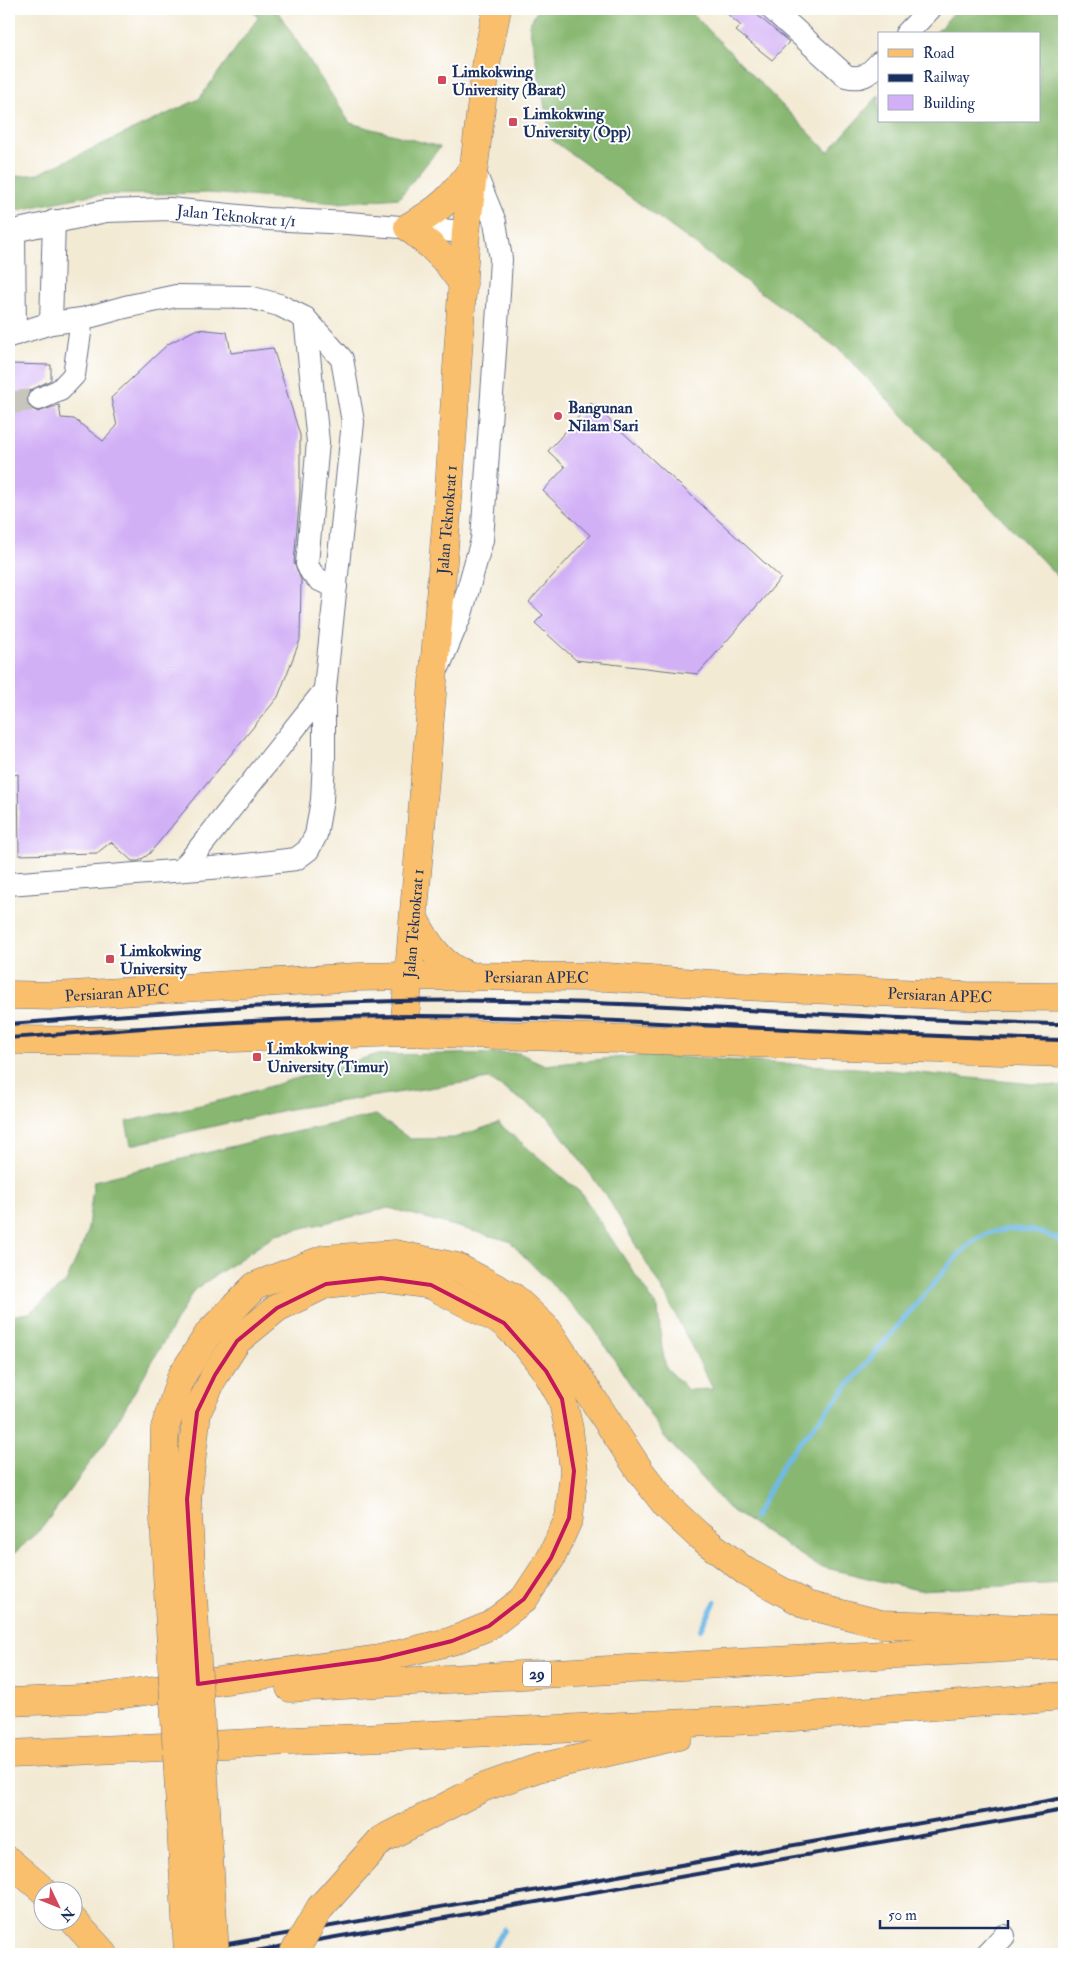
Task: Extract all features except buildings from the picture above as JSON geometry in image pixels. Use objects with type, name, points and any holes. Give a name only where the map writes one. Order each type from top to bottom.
[{"type":"main road","name":"Jalan Teknokrat 1","points":[[404,1032],[449,489],[466,232],[487,59],[497,9]]},
{"type":"main road","points":[[463,284],[447,262],[408,227],[440,208],[459,188],[473,168]]},
{"type":"main road","points":[[414,918],[423,936],[436,953],[450,967],[472,977]]},
{"type":"main road","points":[[357,978],[372,971],[386,961],[399,945],[414,918]]},
{"type":"main road","name":"Persiaran APEC","points":[[9,995],[57,996],[410,976],[606,977],[742,986],[967,996],[1064,997]]},
{"type":"main road","points":[[9,1040],[143,1041],[404,1032],[1064,1053]]},
{"type":"main road","points":[[215,1954],[175,1500],[165,1428],[181,1377],[210,1334],[255,1286],[324,1259],[395,1254],[457,1267],[513,1297],[547,1329],[640,1471],[666,1505],[698,1535],[745,1571],[807,1605],[881,1624],[1064,1630]]},
{"type":"main road","points":[[88,1699],[379,1659],[452,1641],[489,1626],[524,1598],[551,1558],[569,1518],[574,1471],[569,1429],[562,1399],[546,1371],[526,1345],[504,1323],[431,1285],[381,1278],[326,1284],[277,1308],[237,1342],[215,1375],[197,1412],[175,1500],[188,1954]]},
{"type":"main road","name":"29","points":[[9,1702],[1064,1645]]},
{"type":"main road","points":[[9,1754],[755,1720],[1064,1696]]},
{"type":"main road","points":[[293,1954],[320,1908],[381,1840],[482,1788],[538,1768],[593,1754],[755,1720]]},
{"type":"main road","points":[[9,1861],[32,1881]]},
{"type":"main road","points":[[82,1930],[104,1954]]},
{"type":"street","points":[[772,9],[846,76],[857,79],[870,73],[878,64]]},
{"type":"street","points":[[908,32],[930,9]]},
{"type":"street","points":[[434,677],[461,614],[482,540],[501,258],[495,222],[473,168]]},
{"type":"street","name":"Jalan Teknokrat 1/1","points":[[12,231],[106,211],[170,209],[268,219],[466,232]]},
{"type":"street","points":[[52,323],[54,221]]},
{"type":"street","points":[[9,884],[236,866],[296,859],[308,850],[316,835],[322,800],[325,690],[353,414],[342,359],[305,318],[279,305],[249,297],[176,296],[125,306],[82,319],[52,323],[12,335],[12,231]]},
{"type":"street","points":[[305,318],[318,442],[307,564],[312,575],[320,582],[336,586]]},
{"type":"street","points":[[39,399],[60,390],[67,385],[74,375],[82,319]]},
{"type":"street","points":[[182,870],[325,690]]},
{"type":"street","points":[[987,1954],[1004,1936]]},
{"type":"highlighted area","points":[[381,1278],[431,1285],[504,1323],[546,1371],[562,1399],[574,1471],[569,1518],[551,1558],[524,1599],[489,1626],[452,1641],[379,1659],[198,1684],[187,1499],[197,1412],[215,1375],[237,1341],[277,1308],[326,1284]]},
{"type":"green space","points":[[252,9],[276,9],[350,123],[440,147],[399,198],[338,203],[208,193],[90,195],[9,212],[9,177],[38,174],[199,99],[258,18]]},
{"type":"green space","points":[[538,9],[688,9],[828,152],[878,96],[878,122],[1040,122],[1040,32],[937,32],[957,9],[1064,9],[1064,583],[840,350],[551,139],[529,25]]},
{"type":"green space","points":[[519,1053],[545,1065],[644,1055],[888,1070],[1064,1087],[1064,1583],[918,1590],[818,1566],[728,1508],[664,1436],[591,1324],[509,1241],[389,1208],[277,1234],[194,1290],[105,1442],[42,1528],[9,1558],[9,1316],[29,1313],[66,1282],[87,1234],[94,1181],[258,1140],[376,1115],[410,1139],[454,1138],[498,1123],[581,1193],[658,1309],[666,1367],[688,1390],[713,1389],[667,1298],[609,1200],[549,1118],[489,1079],[289,1109],[131,1145],[126,1122],[227,1099],[375,1055]]},
{"type":"waterway","points":[[754,1518],[786,1459],[955,1258],[968,1246],[986,1235],[996,1231],[1008,1230],[1032,1231],[1064,1243]]},
{"type":"waterway","points":[[700,1630],[715,1602]]},
{"type":"waterway","points":[[490,1954],[504,1929]]},
{"type":"tunnel","points":[[9,403],[39,399]]},
{"type":"railway","points":[[9,1024],[258,1006],[382,1001],[577,1002],[1064,1024]]},
{"type":"railway","points":[[9,1038],[267,1020],[422,1016],[503,1017],[904,1035],[1064,1040]]},
{"type":"railway","points":[[171,1954],[1064,1798]]},
{"type":"railway","points":[[238,1954],[1064,1810]]},
{"type":"place","name":"Limkokwing University (Barat)","points":[[442,80]]},
{"type":"place","name":"Limkokwing University (Opp)","points":[[513,122]]},
{"type":"place","name":"Bangunan Nilam Sari","points":[[558,416]]},
{"type":"place","name":"Limkokwing University","points":[[110,959]]},
{"type":"place","name":"Limkokwing University (Timur)","points":[[257,1057]]}]
